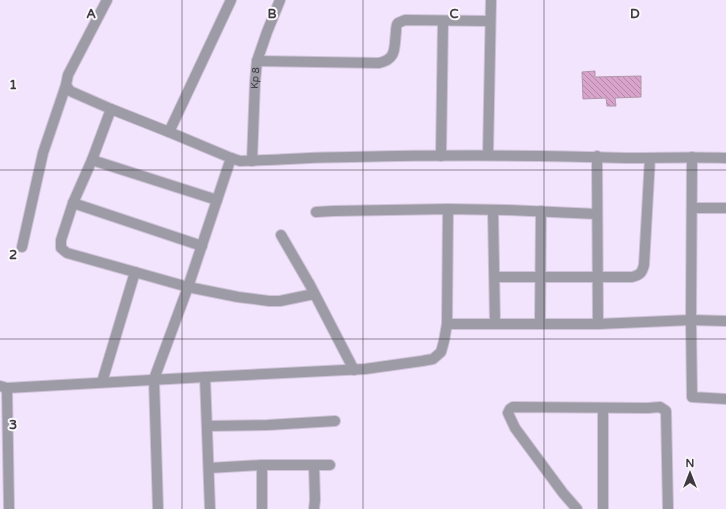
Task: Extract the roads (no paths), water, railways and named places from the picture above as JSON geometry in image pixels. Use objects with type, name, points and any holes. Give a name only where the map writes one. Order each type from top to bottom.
[{"type":"street","points":[[22,247],[43,153],[66,85],[68,74],[107,0]]},
{"type":"street","points":[[169,132],[231,0]]},
{"type":"street","name":"Kp 8","points":[[252,161],[257,61],[280,0]]},
{"type":"street","points":[[488,155],[491,0]]},
{"type":"street","points":[[257,61],[379,63],[387,61],[392,57],[396,28],[398,23],[404,20],[490,21]]},
{"type":"street","points":[[441,156],[443,21]]},
{"type":"street","points":[[66,85],[70,91],[111,109],[240,161],[349,157],[488,155],[726,158]]},
{"type":"street","points":[[111,109],[92,160],[73,203],[60,240],[61,248],[67,252],[188,287],[238,297],[280,301],[314,294]]},
{"type":"street","points":[[597,156],[598,324]]},
{"type":"street","points":[[692,157],[692,397],[726,399]]},
{"type":"street","points":[[158,509],[154,379],[188,287],[231,158]]},
{"type":"street","points":[[495,277],[638,276],[642,272],[644,265],[650,158]]},
{"type":"street","points":[[92,160],[217,200]]},
{"type":"street","points":[[73,203],[202,246]]},
{"type":"street","points":[[692,208],[726,208]]},
{"type":"street","points":[[316,212],[448,209],[597,214]]},
{"type":"street","points":[[8,509],[3,387],[354,370],[432,359],[441,352],[447,324],[448,209]]},
{"type":"street","points":[[493,210],[495,324]]},
{"type":"street","points":[[540,324],[541,211]]},
{"type":"street","points":[[281,235],[354,370]]},
{"type":"street","points":[[102,382],[135,272]]},
{"type":"street","points":[[447,324],[598,324],[691,320],[726,321]]},
{"type":"street","points":[[205,377],[210,509]]},
{"type":"street","points":[[577,509],[563,493],[516,428],[508,413],[513,407],[660,407],[666,411],[668,509]]},
{"type":"street","points":[[603,408],[603,509]]},
{"type":"street","points":[[207,426],[268,425],[335,421]]},
{"type":"street","points":[[209,468],[262,465],[330,465]]},
{"type":"street","points":[[262,465],[262,509]]},
{"type":"street","points":[[314,465],[314,509]]}]
